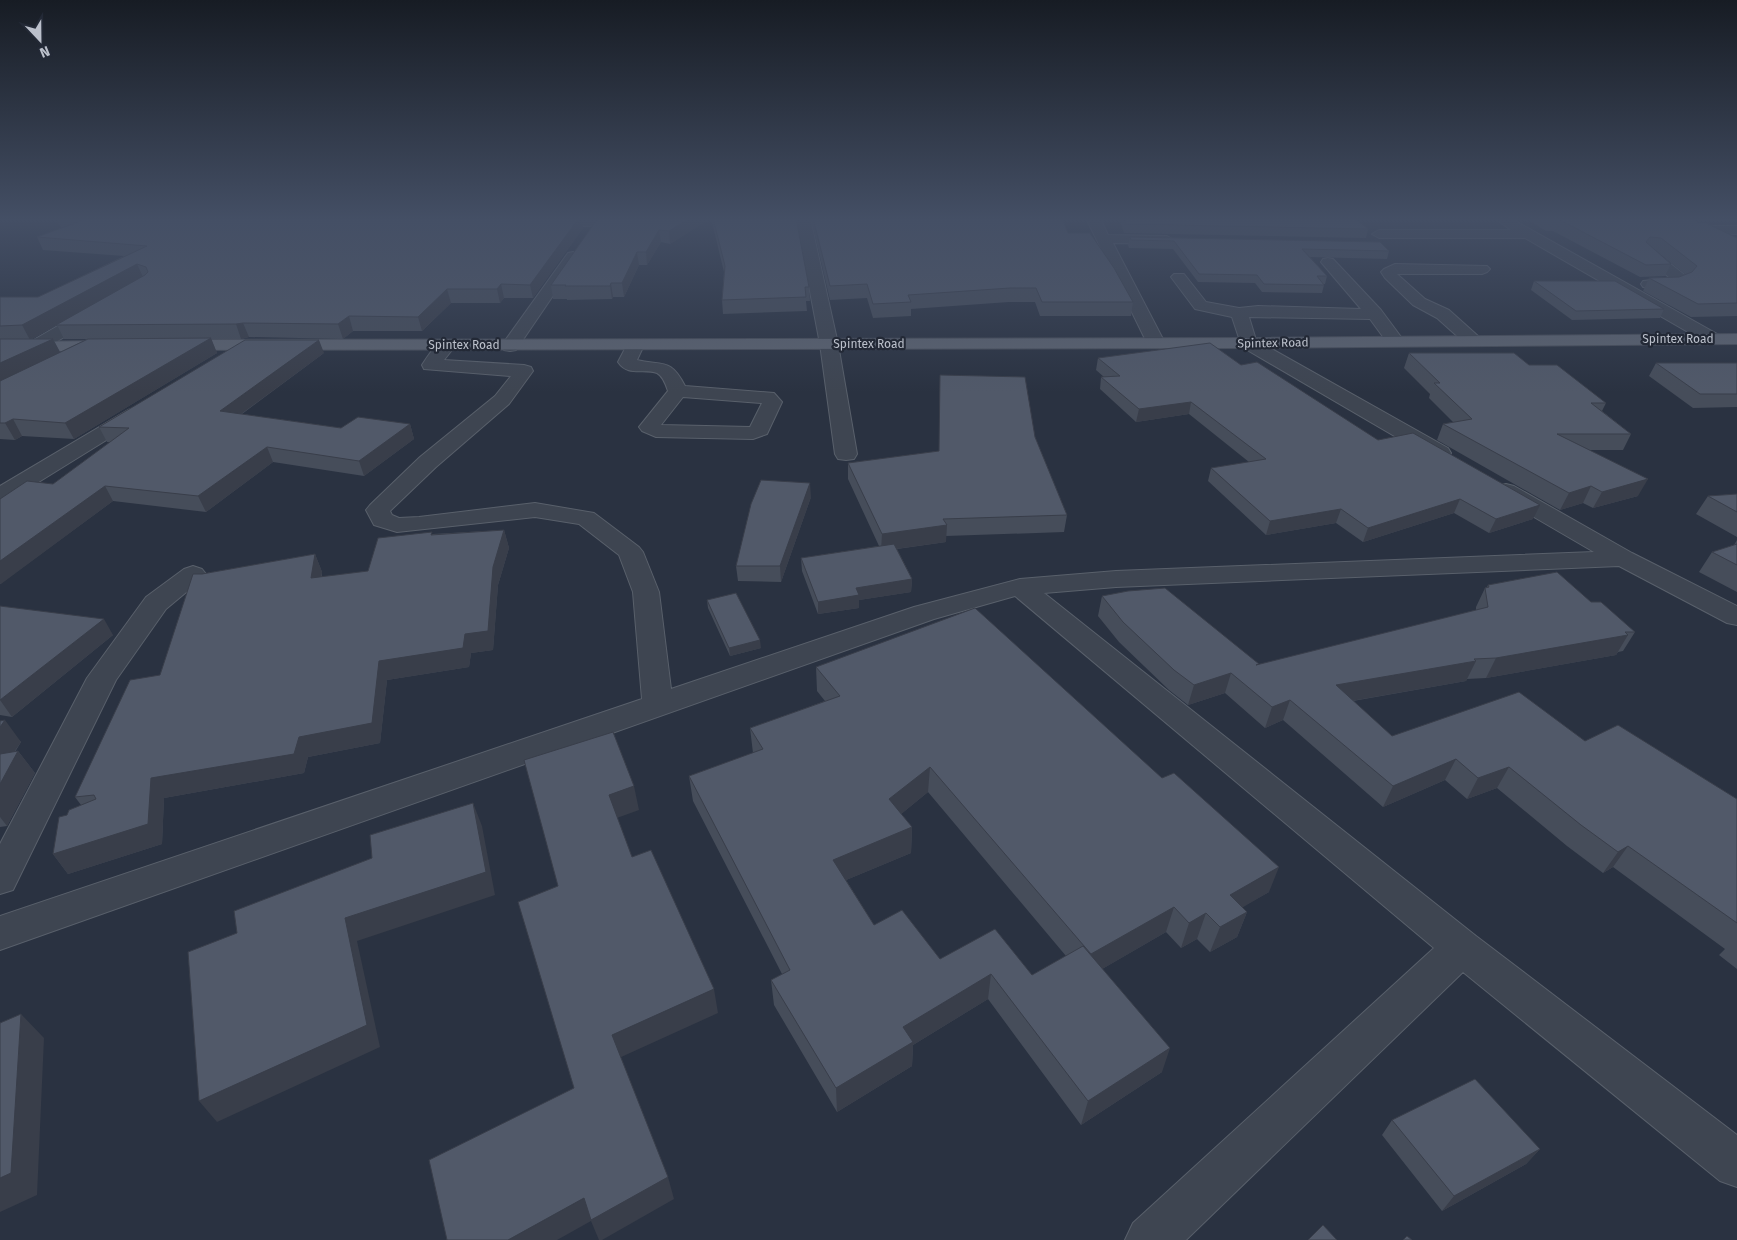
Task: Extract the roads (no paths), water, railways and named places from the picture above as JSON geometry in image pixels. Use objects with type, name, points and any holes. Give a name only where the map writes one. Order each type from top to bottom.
[{"type":"main road","name":"Spintex Road","points":[[161,345],[510,346],[1737,339]]},
{"type":"main road","points":[[0,347],[132,346]]},
{"type":"street","points":[[510,346],[560,276]]},
{"type":"street","points":[[815,276],[829,344],[846,454]]},
{"type":"street","points":[[1122,276],[1156,343]]},
{"type":"street","points":[[1341,276],[1375,314],[1395,340]]},
{"type":"street","points":[[1390,276],[1419,302],[1443,314],[1472,340]]},
{"type":"street","points":[[1601,276],[1713,339]]},
{"type":"street","points":[[1617,285],[1670,283],[1681,279],[1677,276]]},
{"type":"street","points":[[1179,277],[1201,306],[1240,313],[1258,311],[1375,314]]},
{"type":"street","points":[[36,346],[111,303]]},
{"type":"street","points":[[1240,313],[1248,343],[1461,465]]},
{"type":"street","points":[[216,365],[249,344]]},
{"type":"street","points":[[447,345],[431,364],[524,371],[502,400],[428,462],[378,510],[382,520],[397,525],[404,525],[535,510],[586,518],[630,552],[646,592],[658,706]]},
{"type":"street","points":[[636,345],[627,362],[634,366],[662,368],[670,375],[678,391]]},
{"type":"street","points":[[59,363],[92,346]]},
{"type":"street","points":[[678,391],[767,397],[772,402],[760,430],[753,432],[736,434],[652,429],[649,427],[678,391]]},
{"type":"street","points":[[0,496],[150,405]]},
{"type":"street","points":[[1487,480],[1624,558],[1737,617]]},
{"type":"street","points":[[0,933],[924,613],[1020,588],[1116,579],[1624,558]]},
{"type":"street","points":[[0,879],[102,678],[156,603],[193,574]]},
{"type":"street","points":[[1020,588],[1462,948],[1737,1164]]},
{"type":"street","points":[[1150,1240],[1462,948]]}]
